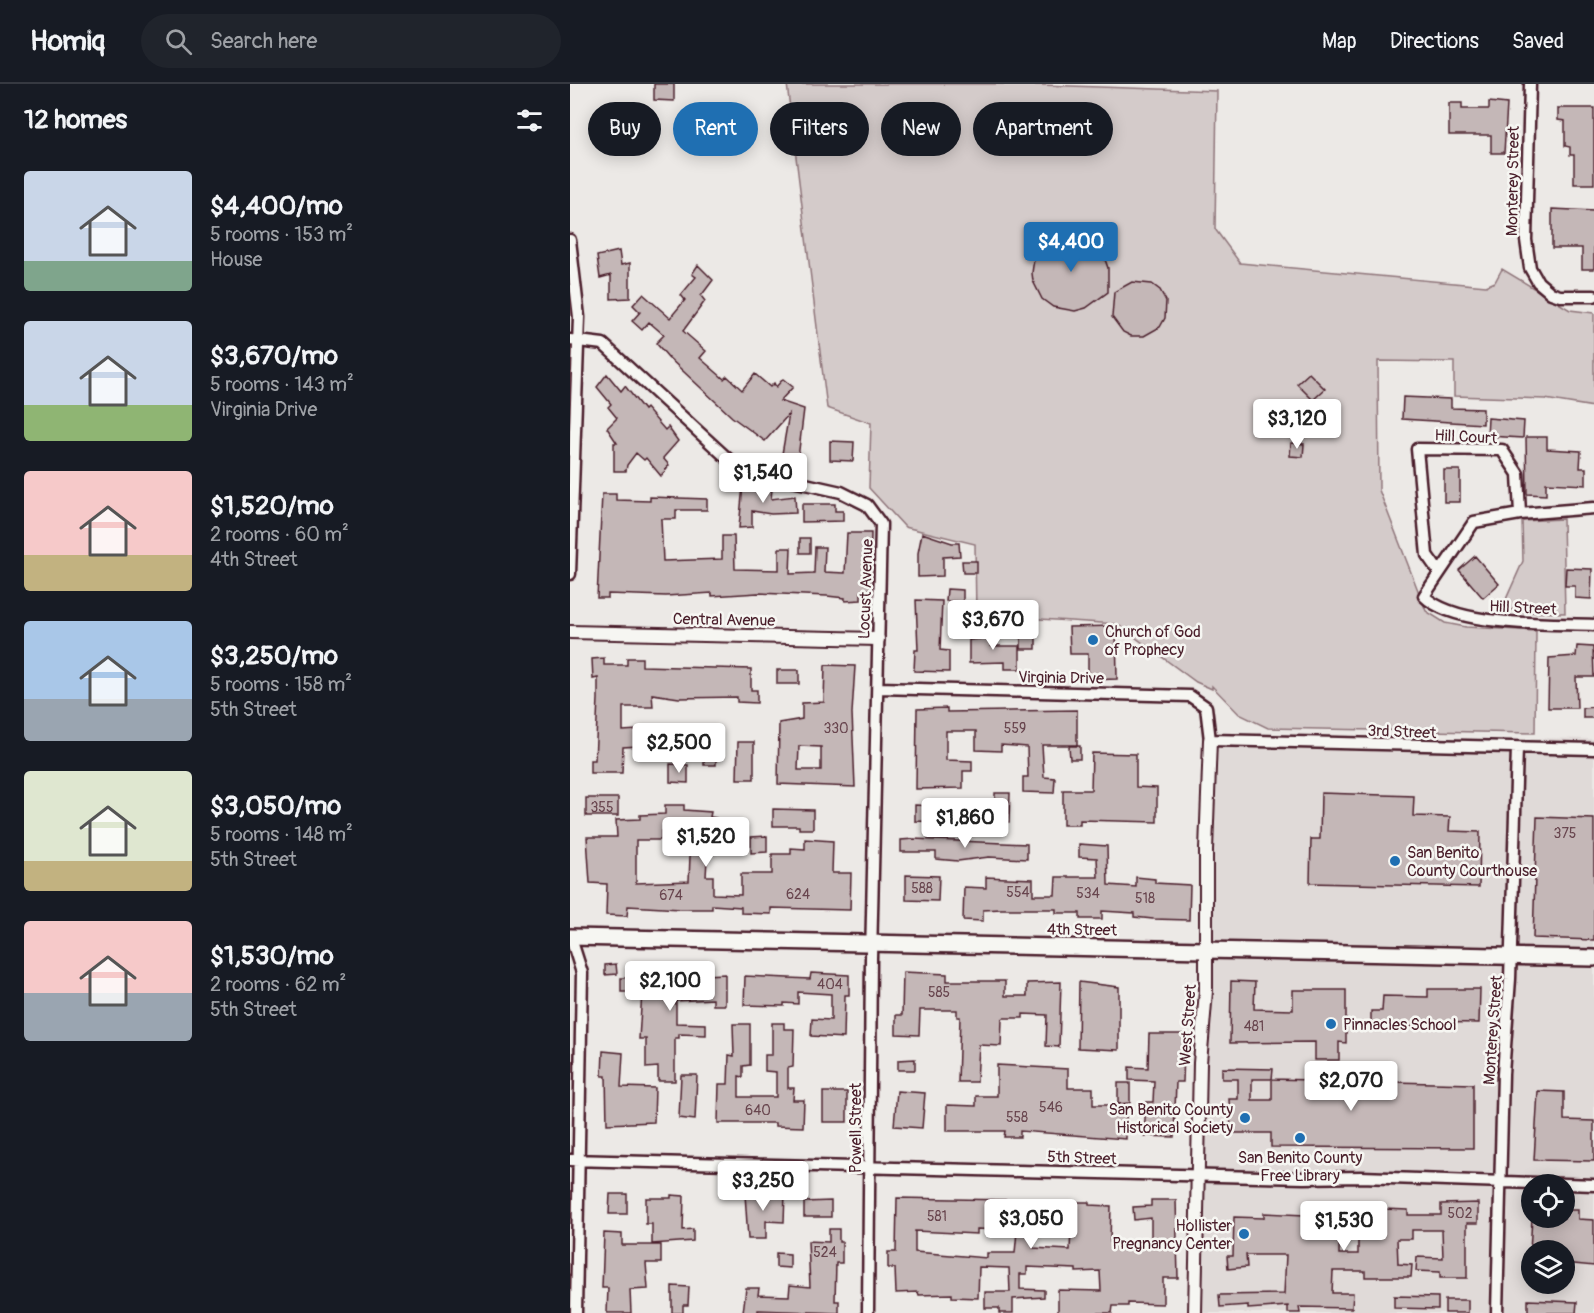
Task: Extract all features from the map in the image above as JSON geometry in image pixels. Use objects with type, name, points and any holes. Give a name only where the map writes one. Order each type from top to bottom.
[{"type":"main road","name":"4th Street","points":[[570,936],[1594,958]]},
{"type":"street","name":"Monterey Street","points":[[1530,84],[1527,256],[1534,277],[1551,293],[1560,296],[1594,296]]},
{"type":"street","points":[[570,240],[574,340],[570,574]]},
{"type":"street","name":"Locust Avenue","points":[[574,340],[603,344],[739,469],[841,492],[861,501],[874,512],[881,524],[873,943]]},
{"type":"street","name":"Hill Court","points":[[1439,572],[1427,555],[1417,449],[1502,450],[1518,474],[1520,514]]},
{"type":"street","points":[[1439,572],[1474,522],[1520,514],[1594,508]]},
{"type":"street","name":"Hill Street","points":[[1439,572],[1424,596],[1433,605],[1481,620],[1594,625]]},
{"type":"street","name":"Central Avenue","points":[[570,632],[878,639]]},
{"type":"street","name":"Virginia Drive","points":[[878,688],[1190,696],[1206,707],[1210,740]]},
{"type":"street","name":"3rd Street","points":[[1210,740],[1594,749]]},
{"type":"street","name":"West Street","points":[[1195,1313],[1200,1063],[1207,951],[1206,850],[1210,740]]},
{"type":"street","name":"Monterey Street","points":[[1497,1313],[1517,748]]},
{"type":"street","points":[[570,936],[582,973],[575,1161],[576,1313]]},
{"type":"street","name":"Powell Street","points":[[868,1313],[873,943]]},
{"type":"street","name":"5th Street","points":[[575,1161],[1361,1177],[1594,1185]]},
{"type":"shaded area","points":[[787,84],[1010,84],[1217,91],[1215,229],[1240,263],[1486,286],[1495,282],[1502,269],[1570,310],[1594,313],[1594,407],[1545,399],[1454,396],[1454,362],[1378,361],[1379,490],[1426,611],[1445,623],[1466,627],[1536,631],[1535,733],[1268,728],[1239,714],[1212,686],[1212,689],[1196,682],[1117,624],[976,615],[975,544],[905,527],[869,488],[871,423],[827,408],[796,156],[869,156],[869,102],[789,102]]},
{"type":"shaded area","points":[[1563,519],[1565,613],[1516,612],[1503,606],[1523,561],[1522,521]]},
{"type":"shaded area","points":[[1531,738],[1594,739],[1594,1313],[1196,1313],[1210,740],[1530,746]]},
{"type":"shaded area","points":[[570,1165],[576,1165],[572,1313],[570,1313]]},
{"type":"building","points":[[654,84],[674,84],[674,101],[654,100]]},
{"type":"building","points":[[1489,102],[1507,104],[1504,153],[1491,153],[1491,135],[1449,135],[1449,103],[1462,103],[1462,109],[1489,109]]},
{"type":"building","points":[[1558,108],[1594,108],[1594,184],[1574,184],[1574,155],[1570,155],[1570,147],[1565,146],[1565,121],[1558,120]]},
{"type":"building","points":[[1552,209],[1594,211],[1594,269],[1582,269],[1582,248],[1552,248]]},
{"type":"building","points":[[1080,236],[1096,245],[1102,251],[1108,268],[1108,292],[1086,308],[1075,311],[1053,307],[1042,299],[1033,281],[1032,273],[1034,259],[1041,247],[1058,237]]},
{"type":"building","points":[[619,251],[621,265],[630,263],[630,298],[611,299],[611,275],[600,278],[597,256]]},
{"type":"building","points":[[698,265],[713,280],[701,296],[705,301],[683,331],[706,351],[700,358],[724,379],[727,376],[742,390],[755,374],[770,387],[774,383],[776,387],[783,379],[793,387],[780,401],[804,409],[798,458],[782,454],[789,414],[765,441],[732,417],[668,357],[656,343],[664,335],[649,322],[642,330],[632,321],[640,312],[633,305],[643,294],[670,318],[685,300],[681,295],[696,277],[692,274]]},
{"type":"building","points":[[1132,282],[1152,284],[1160,290],[1166,301],[1165,318],[1160,327],[1144,336],[1131,336],[1123,332],[1112,317],[1114,292]]},
{"type":"building","points":[[1309,373],[1325,389],[1313,400],[1297,384]]},
{"type":"building","points":[[607,374],[621,391],[625,386],[644,410],[646,408],[665,430],[668,427],[678,441],[663,458],[669,465],[661,476],[646,458],[644,460],[636,453],[627,465],[626,471],[614,471],[614,443],[617,443],[607,428],[617,418],[608,407],[611,404],[597,387]]},
{"type":"building","points":[[1403,397],[1451,399],[1451,408],[1483,409],[1483,424],[1402,419]]},
{"type":"building","points":[[1488,418],[1524,421],[1523,438],[1487,436]]},
{"type":"building","points":[[1526,437],[1547,437],[1547,449],[1581,451],[1580,468],[1586,468],[1586,485],[1546,483],[1546,495],[1527,494]]},
{"type":"building","points":[[830,441],[854,442],[853,461],[830,460]]},
{"type":"building","points":[[1291,443],[1304,444],[1303,457],[1290,456]]},
{"type":"building","points":[[1444,470],[1460,470],[1460,502],[1444,502]]},
{"type":"building","points":[[743,485],[772,489],[771,499],[795,496],[796,513],[771,514],[752,511],[752,527],[739,528]]},
{"type":"building","points":[[602,494],[616,494],[616,500],[650,501],[650,497],[707,499],[707,510],[676,510],[676,519],[661,519],[663,561],[722,559],[722,536],[734,536],[735,569],[779,570],[779,548],[791,548],[790,574],[814,573],[815,547],[825,547],[824,572],[845,573],[847,533],[871,533],[870,592],[861,592],[861,600],[845,601],[845,598],[827,596],[758,593],[712,596],[712,593],[666,596],[608,594],[608,598],[597,598]]},
{"type":"building","points":[[802,504],[835,504],[835,511],[843,511],[843,521],[802,522]]},
{"type":"building","points":[[922,533],[952,543],[959,543],[960,556],[943,557],[943,576],[918,577],[918,553]]},
{"type":"building","points":[[800,538],[810,538],[810,553],[800,553]]},
{"type":"building","points":[[1475,556],[1499,584],[1483,598],[1459,570]]},
{"type":"building","points":[[962,561],[977,561],[977,573],[963,573]]},
{"type":"building","points":[[1566,568],[1592,569],[1591,599],[1575,598],[1575,586],[1565,586]]},
{"type":"building","points":[[947,589],[963,590],[963,602],[946,601]]},
{"type":"building","points":[[916,600],[942,601],[940,650],[949,651],[949,672],[914,671],[915,650],[918,650]]},
{"type":"building","name":"Church of God of Prophecy","points":[[1116,626],[1117,679],[1088,680],[1088,654],[1070,654],[1069,627]]},
{"type":"building","points":[[979,627],[990,627],[991,646],[1020,646],[1020,669],[1005,669],[1005,662],[969,663],[969,640],[980,639]]},
{"type":"building","points":[[1021,636],[1036,636],[1036,649],[1021,649]]},
{"type":"building","points":[[1577,646],[1593,647],[1594,677],[1576,677],[1577,708],[1548,708],[1549,658],[1576,656]]},
{"type":"building","points":[[604,658],[604,665],[627,665],[627,658],[642,658],[642,666],[751,669],[751,690],[757,690],[757,703],[737,702],[737,697],[679,698],[652,694],[653,707],[623,707],[623,731],[638,730],[639,746],[623,747],[622,773],[590,773],[590,760],[595,760],[598,699],[598,678],[593,679],[592,659]]},
{"type":"building","points":[[825,665],[855,666],[852,713],[855,787],[778,784],[779,723],[802,719],[802,703],[824,702]],"holes":[[[799,746],[821,747],[821,770],[798,770]]]},
{"type":"building","points":[[777,670],[799,670],[799,684],[777,684]]},
{"type":"building","points":[[1594,707],[1594,718],[1583,718],[1583,708]]},
{"type":"building","points":[[947,708],[947,712],[1077,710],[1077,745],[1042,745],[1044,777],[1055,778],[1054,793],[1023,792],[1023,777],[1028,777],[1027,747],[1001,745],[1001,751],[976,750],[976,731],[946,731],[946,760],[972,761],[972,771],[963,771],[963,788],[916,789],[917,709]]},
{"type":"building","points":[[678,732],[705,732],[705,745],[678,746]]},
{"type":"building","points":[[738,742],[754,742],[754,779],[737,779]]},
{"type":"building","points":[[1069,746],[1080,746],[1080,759],[1070,759]]},
{"type":"building","points":[[1092,753],[1136,754],[1136,787],[1157,788],[1157,822],[1080,820],[1080,825],[1063,825],[1063,790],[1091,790]]},
{"type":"building","points":[[704,754],[716,754],[716,765],[704,765]]},
{"type":"building","points":[[670,764],[688,765],[688,783],[670,782]]},
{"type":"building","points":[[995,793],[1010,793],[1009,822],[995,822]]},
{"type":"building","name":"San Benito County Courthouse","points":[[1321,793],[1414,796],[1413,816],[1450,817],[1449,831],[1480,832],[1479,887],[1310,883],[1311,839],[1320,839]]},
{"type":"building","points":[[586,798],[618,798],[618,816],[586,816]]},
{"type":"building","points":[[665,805],[684,805],[684,810],[711,812],[710,817],[716,818],[716,821],[742,821],[742,843],[708,844],[706,876],[713,876],[713,894],[741,895],[741,874],[772,874],[772,854],[791,854],[791,848],[805,849],[805,839],[833,841],[832,873],[851,873],[850,910],[771,908],[771,914],[741,913],[741,907],[712,905],[712,909],[628,906],[627,916],[606,915],[607,884],[590,883],[587,837],[617,837],[616,820],[640,819],[640,815],[665,814]],"holes":[[[661,831],[691,831],[689,881],[636,883],[636,840],[661,840]]]},
{"type":"building","points":[[915,805],[964,808],[964,823],[915,821]]},
{"type":"building","points":[[773,809],[813,810],[813,829],[799,829],[799,826],[773,826]]},
{"type":"building","points":[[1537,817],[1594,819],[1594,940],[1533,938]]},
{"type":"building","points":[[767,836],[767,852],[751,853],[751,837]]},
{"type":"building","points":[[901,840],[1027,844],[1027,859],[989,857],[958,861],[936,859],[936,852],[901,852]]},
{"type":"building","points":[[1079,844],[1107,846],[1108,885],[1136,887],[1136,877],[1155,879],[1155,883],[1190,885],[1189,920],[1153,919],[1134,917],[1134,913],[1102,911],[1102,919],[1080,919],[1080,913],[1056,913],[1056,909],[1001,909],[983,910],[983,921],[963,920],[964,887],[986,888],[986,877],[1033,879],[1033,895],[1055,895],[1056,877],[1098,877],[1097,858],[1079,857]]},
{"type":"building","points":[[906,875],[939,876],[938,901],[906,900]]},
{"type":"building","points":[[616,964],[617,974],[605,975],[605,965]]},
{"type":"building","points":[[642,969],[683,972],[683,976],[725,974],[725,1005],[713,1005],[713,999],[676,1001],[676,1023],[706,1024],[706,1035],[679,1034],[679,1038],[675,1038],[675,1081],[658,1081],[658,1067],[646,1068],[646,1039],[639,1039],[642,992],[621,992],[621,978],[642,978]]},
{"type":"building","points":[[903,972],[947,974],[947,981],[1005,981],[1005,996],[1027,996],[1027,983],[1061,982],[1059,1047],[1046,1046],[1047,1015],[1023,1014],[1023,1018],[1004,1018],[1002,1019],[1001,1046],[979,1045],[977,1082],[958,1082],[960,1017],[957,1017],[957,1010],[920,1010],[919,1035],[896,1034],[896,1015],[902,1015]]},
{"type":"building","points":[[811,973],[849,975],[849,995],[845,995],[844,1038],[811,1036],[812,1019],[831,1020],[831,994],[798,992],[798,1004],[744,1005],[745,976],[810,979]]},
{"type":"building","points":[[1231,981],[1255,982],[1254,1009],[1293,1010],[1293,990],[1346,990],[1346,1043],[1339,1042],[1339,1060],[1315,1060],[1315,1042],[1230,1043]]},
{"type":"building","points":[[1079,982],[1119,987],[1119,1050],[1078,1048]]},
{"type":"building","points":[[1428,989],[1480,989],[1479,1023],[1420,1022],[1419,1027],[1371,1026],[1371,1011],[1382,1011],[1383,996],[1428,997]]},
{"type":"building","points":[[772,1023],[784,1023],[784,1029],[794,1029],[793,1067],[788,1068],[788,1088],[794,1088],[793,1100],[804,1100],[803,1127],[775,1126],[775,1123],[718,1123],[719,1084],[728,1084],[729,1055],[734,1056],[733,1024],[750,1024],[750,1065],[743,1066],[743,1077],[739,1076],[739,1097],[776,1097],[776,1072],[765,1071],[765,1055],[772,1055]]},
{"type":"building","points":[[1149,1034],[1188,1034],[1188,1052],[1184,1052],[1183,1082],[1176,1082],[1174,1137],[1144,1136],[1146,1102],[1153,1102],[1154,1081],[1129,1080],[1129,1067],[1148,1068]]},
{"type":"building","points":[[603,1051],[623,1053],[621,1087],[655,1088],[654,1122],[607,1124],[606,1076],[602,1076]]},
{"type":"building","points":[[915,1059],[915,1070],[898,1070],[898,1060]]},
{"type":"building","points":[[997,1065],[1068,1069],[1068,1088],[1093,1088],[1093,1105],[1126,1105],[1126,1139],[1020,1131],[1020,1137],[1004,1137],[1005,1131],[947,1131],[947,1105],[976,1106],[976,1096],[997,1096]]},
{"type":"building","points":[[1222,1068],[1273,1069],[1272,1079],[1473,1084],[1473,1148],[1271,1147],[1271,1133],[1231,1133],[1229,1099],[1238,1099],[1238,1079],[1222,1079]],"holes":[[[1252,1079],[1272,1079],[1272,1100],[1252,1100]]]},
{"type":"building","points":[[681,1075],[697,1075],[695,1120],[679,1118]]},
{"type":"building","points":[[1118,1083],[1130,1083],[1130,1103],[1118,1104]]},
{"type":"building","points":[[897,1091],[925,1093],[922,1128],[894,1126]]},
{"type":"building","points":[[1538,1091],[1564,1092],[1564,1120],[1594,1121],[1594,1161],[1534,1160]]},
{"type":"building","points":[[823,1092],[847,1092],[847,1122],[823,1122]]},
{"type":"building","points":[[785,1193],[784,1222],[766,1221],[766,1239],[748,1239],[745,1194]]},
{"type":"building","points":[[610,1194],[627,1194],[627,1214],[609,1214]]},
{"type":"building","points":[[671,1195],[684,1196],[683,1230],[693,1229],[693,1241],[652,1244],[652,1224],[646,1224],[646,1198],[671,1198]]},
{"type":"building","points":[[897,1198],[1009,1200],[1009,1205],[1048,1207],[1048,1202],[1089,1202],[1089,1205],[1111,1206],[1110,1242],[1151,1243],[1151,1218],[1134,1220],[1133,1207],[1151,1206],[1151,1200],[1176,1200],[1178,1278],[1163,1278],[1163,1304],[1128,1303],[1128,1306],[1113,1306],[1112,1313],[1058,1313],[1058,1290],[1101,1291],[1100,1271],[1076,1272],[1076,1269],[1027,1267],[1027,1274],[1020,1274],[1020,1289],[1044,1290],[1044,1297],[1013,1299],[1013,1313],[999,1313],[999,1308],[985,1308],[985,1292],[1010,1292],[1009,1268],[979,1267],[978,1298],[952,1297],[952,1294],[896,1293],[895,1268],[888,1268],[888,1252],[896,1252]],"holes":[[[1034,1226],[1071,1228],[1070,1250],[1033,1248]],[[977,1229],[1017,1231],[1015,1253],[987,1253],[987,1258],[915,1252],[915,1231],[977,1234]]]},
{"type":"building","points":[[831,1201],[831,1217],[804,1217],[804,1202]]},
{"type":"building","points":[[1478,1203],[1478,1223],[1467,1223],[1467,1278],[1440,1278],[1440,1272],[1416,1271],[1417,1257],[1443,1258],[1442,1230],[1412,1230],[1412,1239],[1397,1239],[1398,1264],[1412,1265],[1411,1277],[1365,1277],[1365,1271],[1333,1271],[1332,1293],[1353,1293],[1352,1308],[1299,1307],[1300,1313],[1288,1313],[1288,1306],[1248,1309],[1248,1305],[1220,1307],[1219,1295],[1284,1294],[1286,1255],[1246,1255],[1247,1267],[1228,1269],[1227,1256],[1233,1256],[1234,1217],[1264,1218],[1264,1213],[1325,1216],[1325,1213],[1340,1214],[1339,1254],[1358,1254],[1358,1208],[1408,1210],[1408,1215],[1441,1215],[1441,1204]]},
{"type":"building","points":[[1575,1210],[1578,1210],[1578,1219],[1594,1220],[1594,1266],[1575,1264],[1575,1240],[1531,1240],[1531,1228],[1575,1228]]},
{"type":"building","points":[[829,1229],[839,1229],[839,1242],[842,1242],[842,1263],[836,1263],[835,1301],[839,1301],[839,1313],[758,1310],[758,1313],[743,1313],[746,1288],[759,1288],[758,1295],[789,1296],[790,1285],[810,1287],[808,1241],[829,1242]]},
{"type":"building","points":[[604,1233],[622,1234],[622,1245],[661,1245],[661,1263],[646,1263],[648,1289],[630,1290],[631,1313],[607,1313],[608,1288],[602,1288]]},
{"type":"building","points":[[776,1253],[790,1254],[790,1268],[776,1267]]},
{"type":"building","points":[[672,1286],[689,1287],[688,1305],[683,1305],[683,1313],[672,1313]]},
{"type":"building","points":[[1394,1296],[1438,1297],[1438,1309],[1394,1308]]},
{"type":"building","points":[[1445,1300],[1468,1300],[1468,1313],[1445,1313]]},
{"type":"building","points":[[1528,1300],[1577,1302],[1576,1313],[1528,1313]]},
{"type":"place","name":"Church of God of Prophecy","points":[[1093,640]]},
{"type":"place","name":"San Benito County Courthouse","points":[[1395,861]]},
{"type":"place","name":"Pinnacles School","points":[[1331,1024]]},
{"type":"place","name":"San Benito County Historical Society","points":[[1245,1118]]},
{"type":"place","name":"San Benito County Free Library","points":[[1300,1138]]},
{"type":"place","name":"Hollister Pregnancy Center","points":[[1244,1234]]}]
